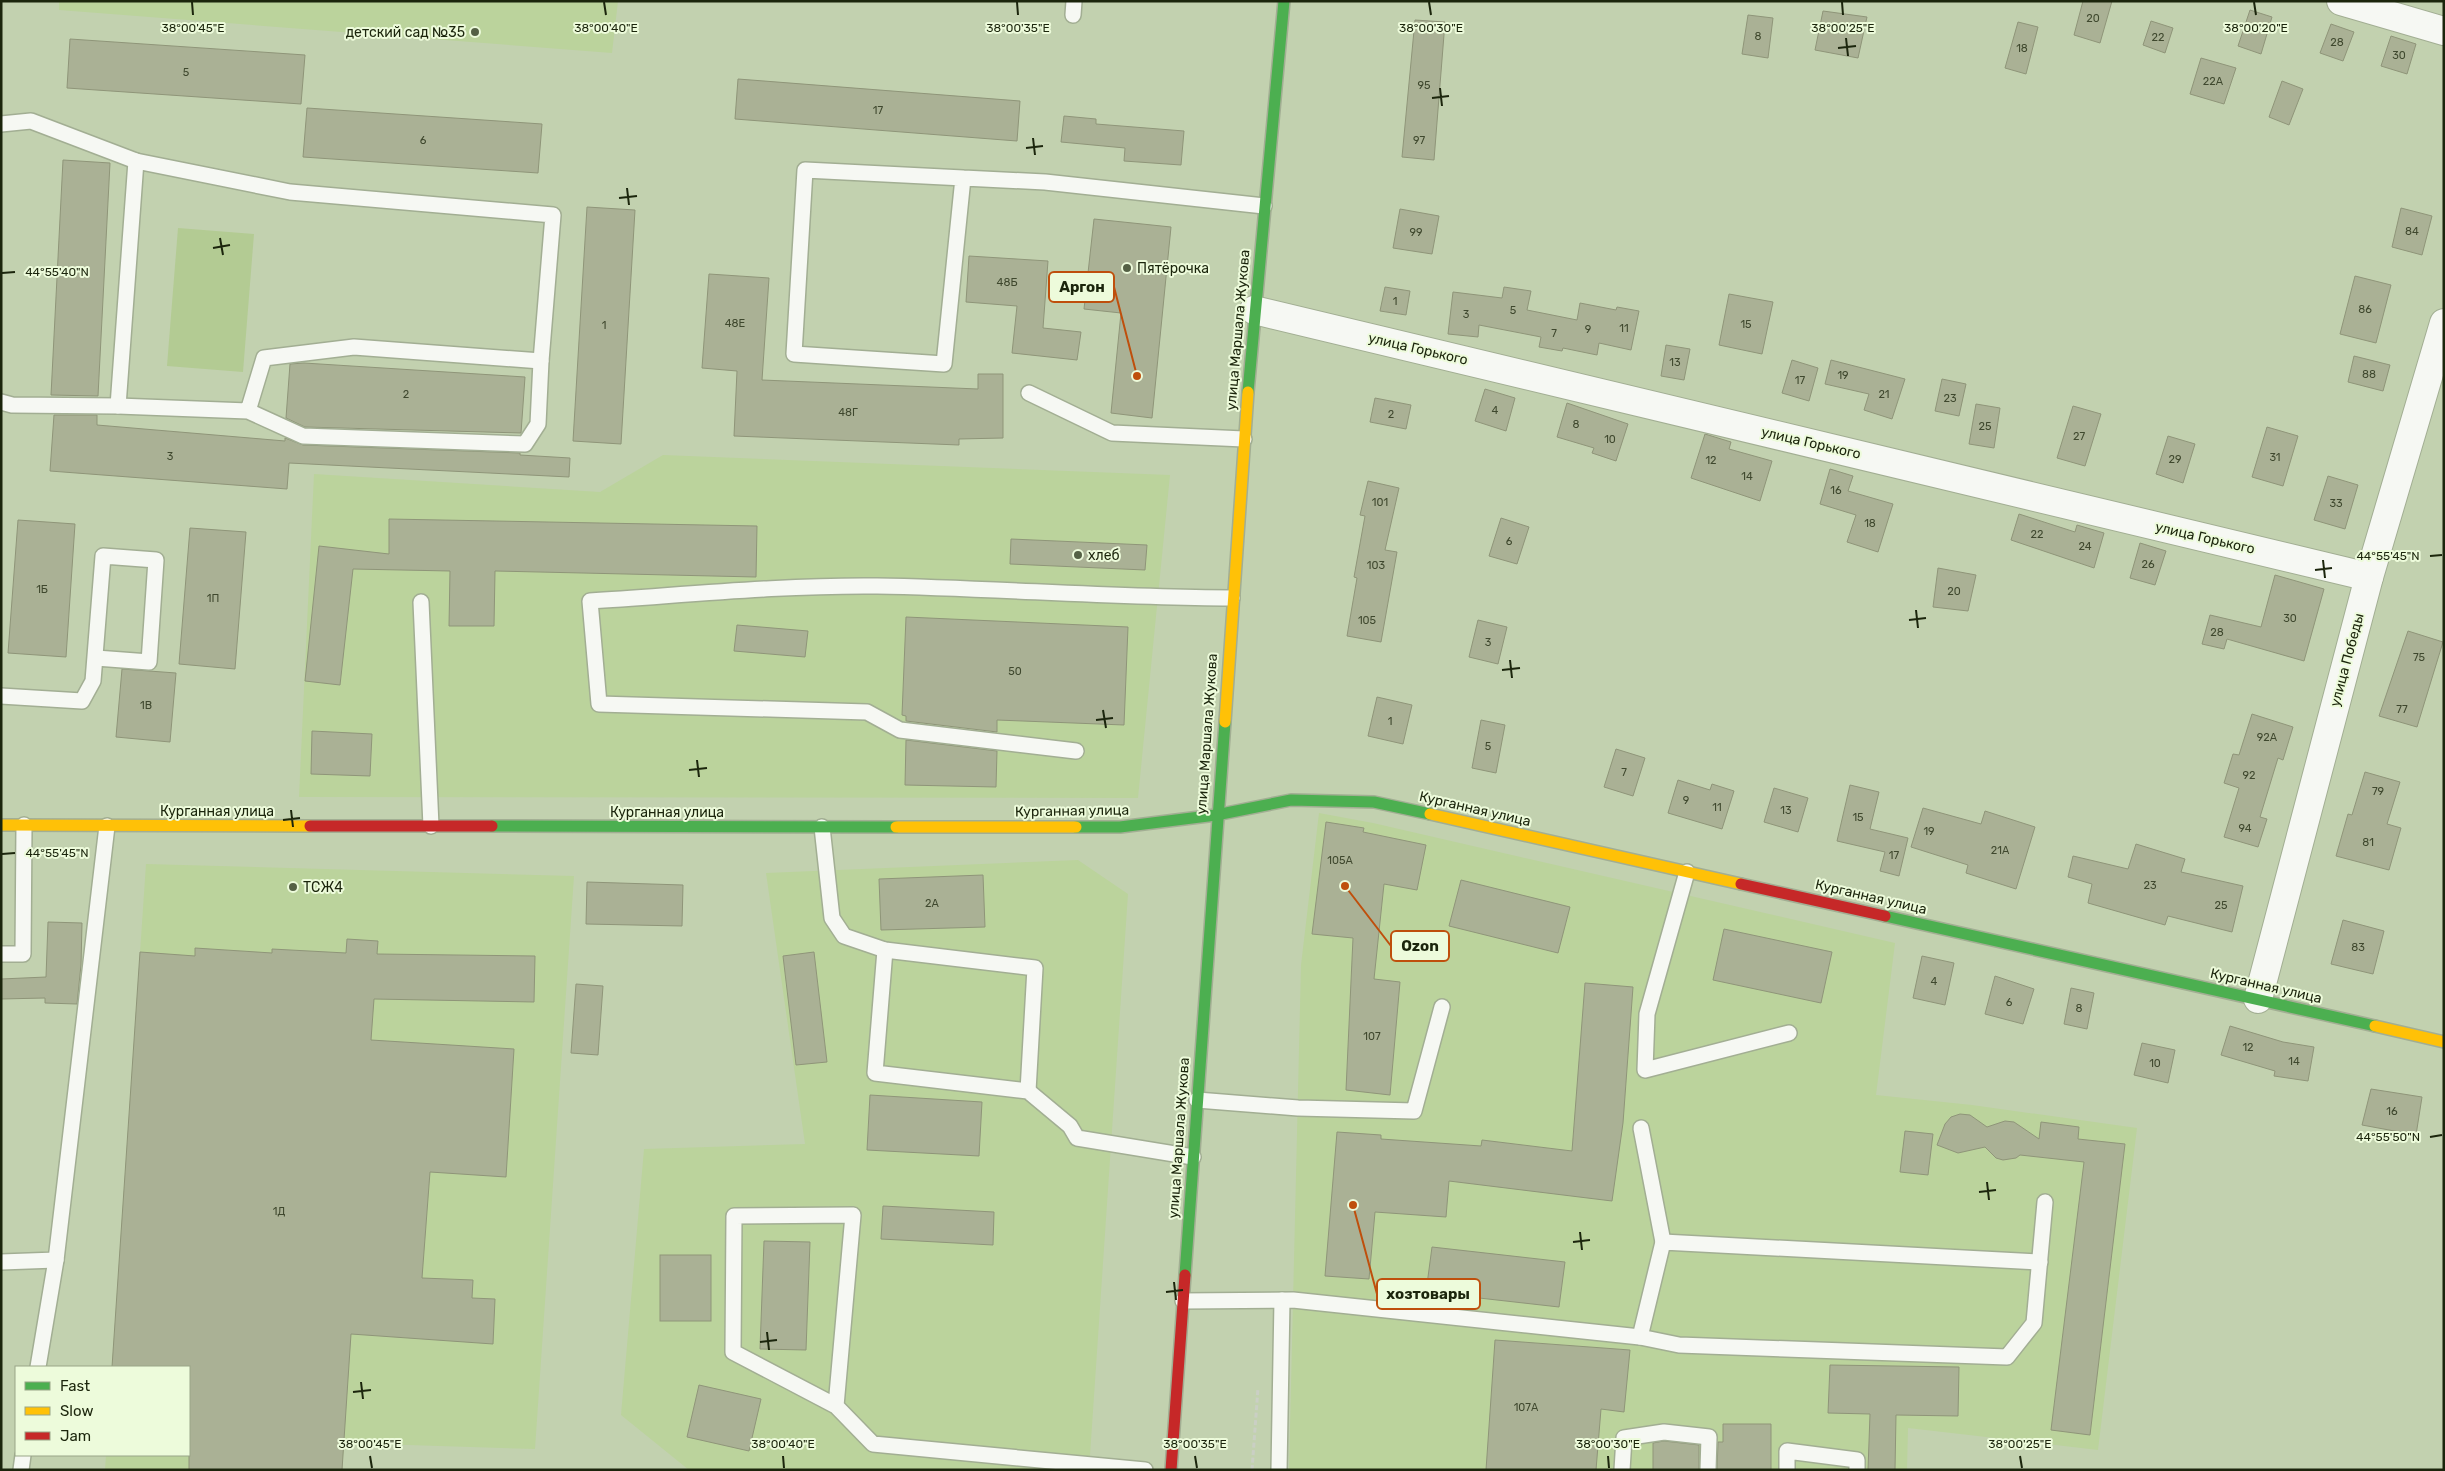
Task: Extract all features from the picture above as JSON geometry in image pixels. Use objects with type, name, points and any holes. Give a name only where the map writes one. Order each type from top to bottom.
[{"type":"street","name":"улица Маршала Жукова","points":[[1171,1470],[1244,439],[1254,310],[1284,1]]},
{"type":"street","points":[[2341,1],[2444,32]]},
{"type":"street","name":"улица Горького","points":[[1254,310],[2369,577]]},
{"type":"street","name":"улица Победы","points":[[2258,999],[2369,577],[2444,323]]},
{"type":"street","name":"Курганная улица","points":[[1,825],[1120,828],[1216,815],[1291,800],[1374,802],[2444,1042]]},
{"type":"lane","points":[[1,124],[31,121],[136,161],[290,192],[553,215],[538,424],[525,444],[303,436],[248,411],[118,406],[12,405],[1,402]]},
{"type":"lane","points":[[118,406],[136,161]]},
{"type":"lane","points":[[963,178],[944,364],[794,354],[805,170],[1045,182],[1264,206]]},
{"type":"lane","points":[[248,411],[264,358],[354,347],[542,361]]},
{"type":"lane","points":[[1029,393],[1112,433],[1244,439]]},
{"type":"lane","points":[[1,696],[82,701],[93,681],[104,556],[156,560],[149,662],[96,658]]},
{"type":"lane","points":[[1076,751],[900,730],[867,712],[599,704],[590,601],[762,589],[876,586],[1158,598],[1232,598]]},
{"type":"lane","points":[[420,602],[431,826]]},
{"type":"lane","points":[[1,954],[23,954],[24,825]]},
{"type":"lane","points":[[38,1366],[56,1260],[107,826]]},
{"type":"lane","points":[[822,827],[832,918],[844,936],[885,950],[1035,968],[1028,1091]]},
{"type":"lane","points":[[1688,872],[1647,1014],[1645,1070],[1789,1033]]},
{"type":"lane","points":[[885,950],[875,1073],[1028,1091],[1070,1126],[1077,1138],[1193,1157]]},
{"type":"lane","points":[[1196,1100],[1298,1108],[1414,1111],[1442,1007]]},
{"type":"lane","points":[[1640,1337],[1663,1242],[1641,1128]]},
{"type":"lane","points":[[1183,1301],[1282,1300],[1640,1337],[1679,1345],[2007,1357],[2034,1323],[2046,1202]]},
{"type":"lane","points":[[836,1406],[853,1215],[734,1216],[734,1352],[836,1406],[872,1444],[1145,1470]]},
{"type":"lane","points":[[1663,1242],[2040,1262]]},
{"type":"lane","points":[[1,1262],[56,1260]]},
{"type":"lane","points":[[1279,1470],[1282,1300]]},
{"type":"lane","points":[[1622,1470],[1624,1438],[1664,1432],[1709,1437],[1708,1470]]},
{"type":"lane","points":[[1787,1470],[1787,1451],[1857,1460],[1857,1470]]},
{"type":"lane","points":[[21,1470],[23,1456]]},
{"type":"shaded area","name":"детский сад №35","points":[[59,1],[618,1],[612,53],[59,10]]},
{"type":"shaded area","points":[[178,228],[254,234],[243,372],[167,366]]},
{"type":"shaded area","points":[[663,455],[1170,475],[1138,798],[299,797],[314,474],[600,492]]},
{"type":"shaded area","points":[[1319,813],[1373,823],[1895,943],[1876,1095],[1972,1105],[2137,1128],[2098,1450],[1908,1428],[1907,1470],[1289,1470],[1301,965]]},
{"type":"shaded area","points":[[1078,860],[1128,894],[1089,1470],[689,1470],[621,1415],[644,1149],[805,1144],[766,873]]},
{"type":"shaded area","points":[[146,864],[574,876],[535,1449],[344,1443],[342,1470],[105,1470],[106,1456],[190,1456],[190,1366],[112,1366]]},
{"type":"building","points":[[2083,1],[2112,1],[2100,43],[2074,35]]},
{"type":"building","points":[[2250,10],[2272,17],[2261,54],[2238,46]]},
{"type":"building","points":[[1823,11],[1867,17],[1858,58],[1815,50]]},
{"type":"building","points":[[1748,15],[1773,18],[1768,58],[1742,54]]},
{"type":"building","points":[[1415,20],[1445,22],[1434,160],[1402,157]]},
{"type":"building","points":[[2151,21],[2173,28],[2165,53],[2143,45]]},
{"type":"building","points":[[2018,22],[2038,27],[2026,74],[2005,68]]},
{"type":"building","points":[[2331,24],[2354,32],[2343,61],[2320,53]]},
{"type":"building","points":[[2391,36],[2416,44],[2407,74],[2381,66]]},
{"type":"building","points":[[70,39],[305,55],[301,104],[67,88]]},
{"type":"building","points":[[2201,58],[2236,68],[2224,104],[2190,94]]},
{"type":"building","points":[[738,79],[1020,101],[1017,141],[735,119]]},
{"type":"building","points":[[2282,81],[2303,89],[2289,125],[2269,117]]},
{"type":"building","points":[[307,108],[542,124],[538,173],[303,157]]},
{"type":"building","points":[[1064,116],[1096,119],[1096,124],[1184,131],[1181,165],[1124,161],[1125,148],[1061,142]]},
{"type":"building","points":[[63,160],[110,163],[98,396],[51,395]]},
{"type":"building","points":[[587,207],[635,210],[621,444],[573,441]]},
{"type":"building","points":[[2401,208],[2432,216],[2422,255],[2392,247]]},
{"type":"building","points":[[1400,209],[1439,216],[1432,254],[1393,248]]},
{"type":"building","name":"Пятёрочка","points":[[1094,219],[1171,227],[1152,418],[1111,413],[1121,313],[1084,309]]},
{"type":"building","points":[[969,256],[1048,261],[1043,328],[1081,332],[1077,360],[1012,353],[1017,306],[966,302]]},
{"type":"building","points":[[709,274],[769,278],[762,380],[978,389],[978,374],[1003,374],[1003,438],[959,439],[959,445],[734,436],[737,371],[702,368]]},
{"type":"building","points":[[2355,276],[2391,285],[2376,343],[2340,334]]},
{"type":"building","points":[[1385,287],[1410,291],[1406,315],[1380,311]]},
{"type":"building","points":[[1504,287],[1531,291],[1527,310],[1577,320],[1580,303],[1616,310],[1617,307],[1639,311],[1631,350],[1599,343],[1597,355],[1563,348],[1562,351],[1539,347],[1541,337],[1479,325],[1478,337],[1448,334],[1453,292],[1502,298]]},
{"type":"building","points":[[1729,294],[1773,302],[1762,354],[1719,345]]},
{"type":"building","points":[[1666,345],[1690,349],[1684,380],[1661,376]]},
{"type":"building","points":[[2354,356],[2390,365],[2383,391],[2348,382]]},
{"type":"building","points":[[1792,360],[1818,368],[1809,401],[1782,393]]},
{"type":"building","points":[[1831,360],[1905,379],[1892,419],[1864,410],[1869,394],[1825,384]]},
{"type":"building","points":[[304,363],[525,377],[521,433],[305,427],[286,418],[290,364]]},
{"type":"building","points":[[1942,379],[1966,384],[1959,416],[1935,411]]},
{"type":"building","points":[[1485,389],[1515,398],[1506,431],[1475,421]]},
{"type":"building","points":[[1375,398],[1411,405],[1406,429],[1370,422]]},
{"type":"building","points":[[1567,403],[1628,424],[1616,461],[1592,453],[1594,448],[1557,437]]},
{"type":"building","points":[[1976,404],[2000,408],[1994,448],[1969,444]]},
{"type":"building","points":[[2073,406],[2101,414],[2085,466],[2057,458]]},
{"type":"building","points":[[54,415],[97,415],[97,425],[285,441],[285,438],[303,445],[520,453],[520,455],[570,458],[569,477],[289,463],[287,489],[50,471]]},
{"type":"building","points":[[2267,427],[2298,436],[2283,486],[2252,477]]},
{"type":"building","points":[[1705,434],[1731,442],[1729,449],[1772,461],[1760,501],[1691,478]]},
{"type":"building","points":[[2168,436],[2195,444],[2183,483],[2156,474]]},
{"type":"building","points":[[1830,469],[1853,476],[1848,491],[1893,504],[1878,552],[1847,542],[1856,515],[1820,504]]},
{"type":"building","points":[[2328,476],[2358,485],[2345,529],[2314,520]]},
{"type":"building","points":[[1368,481],[1399,488],[1385,550],[1397,552],[1381,642],[1347,636],[1357,578],[1354,577],[1365,516],[1360,515]]},
{"type":"building","points":[[2019,514],[2075,532],[2077,525],[2104,533],[2094,568],[2011,540]]},
{"type":"building","points":[[1501,518],[1529,527],[1517,564],[1489,556]]},
{"type":"building","points":[[389,519],[757,526],[756,577],[495,571],[494,626],[449,626],[450,571],[353,569],[340,685],[305,681],[319,546],[389,554]]},
{"type":"building","points":[[18,520],[75,524],[66,657],[8,653]]},
{"type":"building","points":[[190,528],[246,532],[235,669],[179,664]]},
{"type":"building","name":"хлеб","points":[[1011,539],[1147,545],[1145,570],[1010,564]]},
{"type":"building","points":[[2140,543],[2166,551],[2155,585],[2130,578]]},
{"type":"building","points":[[1938,568],[1976,575],[1968,611],[1933,607]]},
{"type":"building","points":[[2275,575],[2324,589],[2304,661],[2227,639],[2224,649],[2202,644],[2210,615],[2261,627]]},
{"type":"building","points":[[906,617],[1128,627],[1124,725],[997,720],[997,732],[906,721],[906,716],[902,715]]},
{"type":"building","points":[[1478,620],[1507,627],[1498,664],[1469,657]]},
{"type":"building","points":[[737,625],[808,631],[805,657],[734,651]]},
{"type":"building","points":[[2408,631],[2443,642],[2417,727],[2379,716]]},
{"type":"building","points":[[122,669],[176,673],[170,742],[116,737]]},
{"type":"building","points":[[1377,697],[1412,705],[1403,744],[1368,736]]},
{"type":"building","points":[[2252,714],[2293,727],[2283,760],[2278,758],[2260,817],[2267,819],[2258,847],[2224,837],[2239,788],[2224,783],[2233,754],[2239,755]]},
{"type":"building","points":[[1481,720],[1505,725],[1496,773],[1472,768]]},
{"type":"building","points":[[312,731],[372,734],[370,776],[311,774]]},
{"type":"building","points":[[906,740],[997,751],[996,787],[905,785]]},
{"type":"building","points":[[1616,749],[1645,758],[1633,796],[1604,787]]},
{"type":"building","points":[[2365,772],[2400,782],[2387,824],[2401,828],[2389,870],[2336,856],[2348,814],[2352,815]]},
{"type":"building","points":[[1678,780],[1710,790],[1712,784],[1734,791],[1722,829],[1668,813]]},
{"type":"building","points":[[1850,785],[1879,792],[1870,829],[1908,838],[1899,876],[1880,871],[1885,852],[1837,841]]},
{"type":"building","points":[[1774,788],[1808,798],[1798,832],[1764,822]]},
{"type":"building","points":[[1923,808],[1981,824],[1985,811],[2035,827],[2016,889],[1966,873],[1968,865],[1911,847]]},
{"type":"building","points":[[1326,822],[1364,828],[1363,832],[1426,845],[1417,890],[1384,884],[1374,979],[1400,982],[1390,1095],[1346,1090],[1353,938],[1312,934]]},
{"type":"building","points":[[2136,844],[2185,859],[2181,872],[2243,886],[2232,932],[2168,916],[2165,925],[2088,903],[2092,884],[2068,877],[2073,856],[2128,869]]},
{"type":"building","points":[[983,875],[985,927],[881,930],[879,879]]},
{"type":"building","points":[[1461,880],[1570,907],[1558,953],[1449,926]]},
{"type":"building","points":[[587,882],[683,885],[682,926],[586,924]]},
{"type":"building","points":[[2343,920],[2384,931],[2373,974],[2331,964]]},
{"type":"building","points":[[48,922],[82,923],[81,965],[77,1004],[45,1003],[45,998],[1,999],[1,979],[46,977]]},
{"type":"building","points":[[1724,929],[1832,952],[1821,1003],[1713,980]]},
{"type":"building","points":[[347,939],[378,941],[377,954],[535,956],[534,1002],[374,999],[371,1040],[514,1049],[506,1177],[430,1172],[422,1278],[473,1280],[472,1298],[495,1299],[493,1344],[351,1334],[342,1470],[189,1470],[190,1366],[112,1366],[140,952],[195,956],[195,948],[272,953],[272,949],[346,953]]},
{"type":"building","points":[[814,952],[827,1062],[796,1065],[783,956]]},
{"type":"building","points":[[1922,956],[1954,963],[1945,1005],[1913,998]]},
{"type":"building","points":[[1995,976],[2034,989],[2023,1024],[1985,1014]]},
{"type":"building","points":[[1585,983],[1633,987],[1623,1123],[1612,1201],[1449,1181],[1446,1217],[1375,1212],[1369,1279],[1325,1276],[1337,1132],[1381,1135],[1381,1139],[1481,1146],[1482,1140],[1572,1151]]},
{"type":"building","points":[[576,984],[603,986],[598,1055],[571,1053]]},
{"type":"building","points":[[2071,988],[2094,993],[2087,1029],[2064,1024]]},
{"type":"building","points":[[2230,1026],[2283,1042],[2314,1047],[2308,1081],[2274,1076],[2275,1071],[2221,1055]]},
{"type":"building","points":[[2142,1043],[2175,1050],[2168,1083],[2134,1075]]},
{"type":"building","points":[[2371,1089],[2422,1097],[2416,1135],[2362,1125]]},
{"type":"building","points":[[870,1095],[982,1102],[979,1156],[867,1150]]},
{"type":"building","points":[[1960,1114],[1970,1115],[1987,1127],[2005,1121],[2014,1122],[2039,1139],[2041,1122],[2079,1127],[2078,1139],[2125,1144],[2090,1435],[2051,1430],[2084,1162],[2020,1155],[2016,1158],[2003,1160],[1996,1158],[1985,1147],[1958,1153],[1937,1145],[1945,1124],[1951,1117]]},
{"type":"building","points":[[1905,1131],[1933,1134],[1928,1175],[1900,1172]]},
{"type":"building","points":[[883,1206],[994,1212],[993,1245],[881,1239]]},
{"type":"building","points":[[764,1241],[810,1242],[806,1350],[760,1349]]},
{"type":"building","points":[[1432,1247],[1565,1262],[1559,1307],[1426,1292]]},
{"type":"building","points":[[660,1255],[711,1255],[711,1321],[660,1321]]},
{"type":"building","points":[[1495,1340],[1630,1350],[1624,1412],[1601,1409],[1596,1470],[1486,1470]]},
{"type":"building","points":[[1830,1365],[1959,1367],[1958,1416],[1896,1415],[1895,1470],[1868,1470],[1870,1414],[1828,1413]]},
{"type":"building","points":[[699,1385],[761,1399],[749,1451],[687,1437]]},
{"type":"building","points":[[1723,1424],[1771,1424],[1771,1470],[1717,1470],[1718,1442],[1723,1442]]},
{"type":"building","points":[[1664,1441],[1699,1445],[1699,1470],[1653,1470],[1653,1443]]},
{"type":"traffic: fast","points":[[1248,392],[1284,1]]},
{"type":"traffic: fast","points":[[1185,1275],[1225,722]]},
{"type":"traffic: fast","points":[[1076,827],[1120,827],[1216,815],[1291,800],[1374,802],[1430,814]]},
{"type":"traffic: fast","points":[[492,826],[896,827]]},
{"type":"traffic: fast","points":[[1885,916],[2375,1026]]},
{"type":"traffic: slow","points":[[1225,722],[1248,392]]},
{"type":"traffic: slow","points":[[1430,814],[1741,884]]},
{"type":"traffic: slow","points":[[1,825],[310,826]]},
{"type":"traffic: slow","points":[[896,827],[1076,827]]},
{"type":"traffic: slow","points":[[2375,1026],[2444,1042]]},
{"type":"traffic: jam","points":[[310,826],[492,826]]},
{"type":"traffic: jam","points":[[1741,884],[1885,916]]},
{"type":"traffic: jam","points":[[1171,1470],[1185,1275]]},
{"type":"place","name":"детский сад №35","points":[[475,32]]},
{"type":"place","name":"Пятёрочка","points":[[1127,268]]},
{"type":"place","name":"Аргон","points":[[1137,376]]},
{"type":"place","name":"хлеб","points":[[1078,555]]},
{"type":"place","name":"Ozon","points":[[1345,886]]},
{"type":"place","name":"ТСЖ4","points":[[293,887]]},
{"type":"place","name":"хозтовары","points":[[1353,1205]]}]
